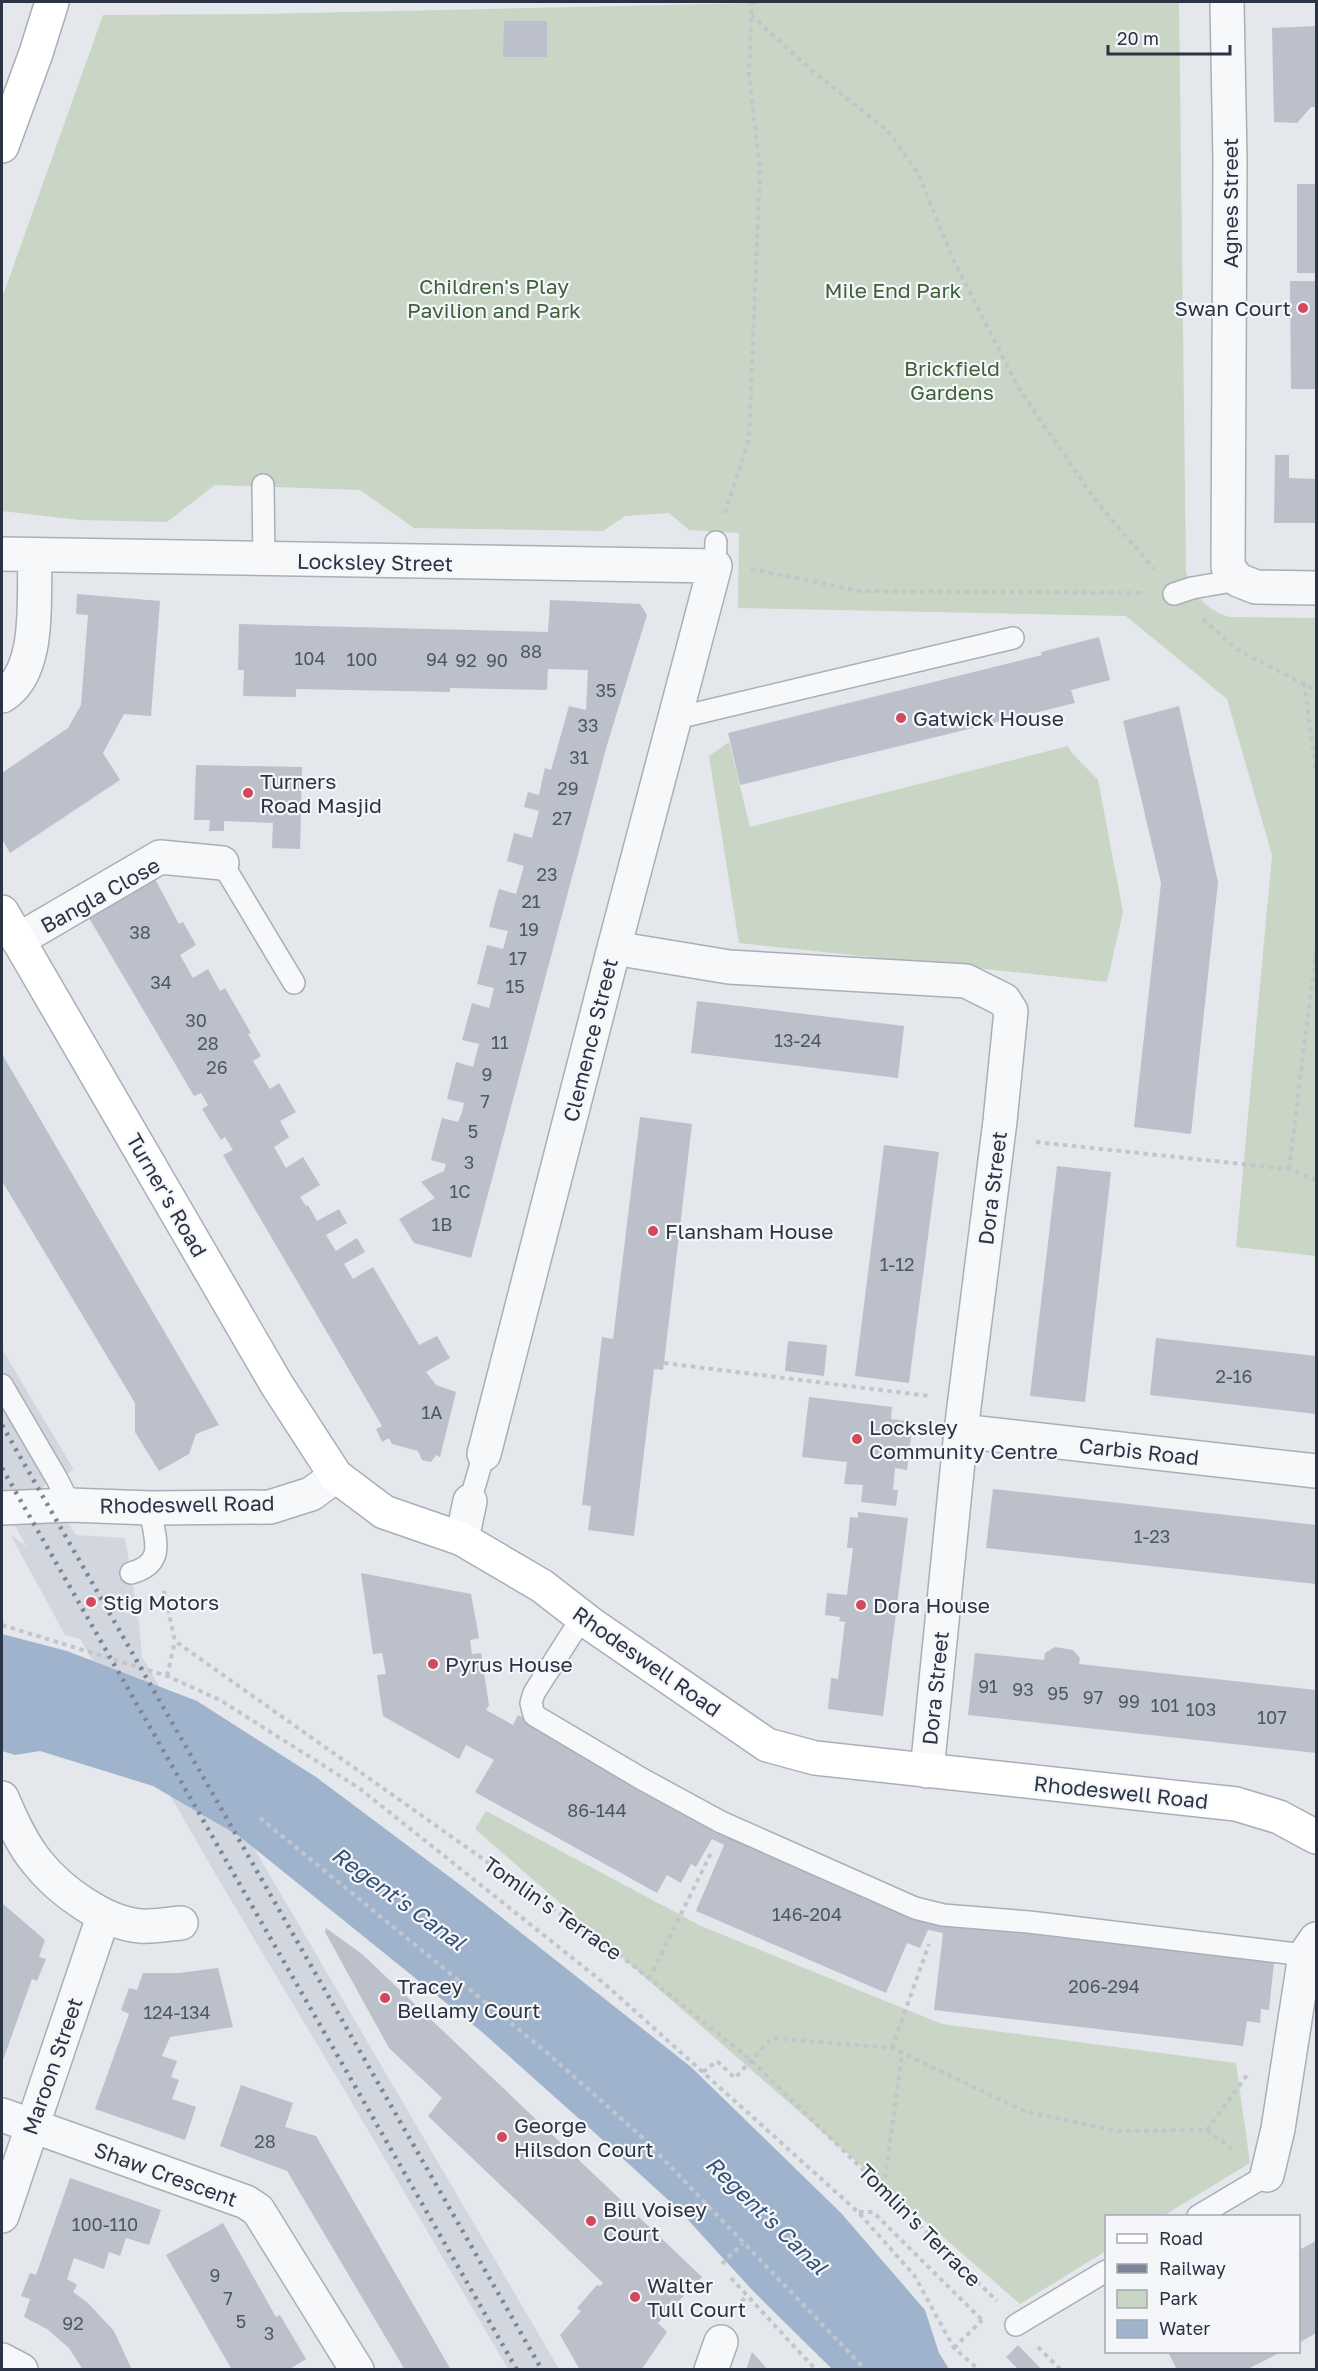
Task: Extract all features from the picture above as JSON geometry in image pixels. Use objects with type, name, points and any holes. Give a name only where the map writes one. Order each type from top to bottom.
[{"type":"street","points":[[4,127],[36,52],[52,2]]},
{"type":"street","name":"Agnes Street","points":[[1227,2],[1230,225],[1228,567],[1238,580]]},
{"type":"street","name":"Locksley Street","points":[[2,555],[264,560],[716,554]]},
{"type":"street","name":"Clemence Street","points":[[484,1454],[614,948],[677,718],[716,554]]},
{"type":"street","points":[[2,696],[24,672],[31,647],[35,557]]},
{"type":"street","points":[[1238,580],[1256,588],[1317,588]]},
{"type":"street","name":"Bangla Close","points":[[18,940],[160,857],[222,863]]},
{"type":"street","name":"Turner's Road","points":[[2,912],[277,1385],[336,1476]]},
{"type":"street","name":"Dora Street","points":[[614,948],[729,966],[966,981],[1004,1000],[1011,1011],[1000,1121],[963,1416],[927,1771]]},
{"type":"street","name":"Carbis Road","points":[[963,1416],[1317,1471]]},
{"type":"street","name":"Rhodeswell Road","points":[[2,1508],[70,1505],[150,1508],[270,1507],[311,1494],[336,1476],[384,1512],[462,1539],[542,1586],[767,1745],[815,1758],[1236,1804],[1279,1817],[1317,1837]]},
{"type":"street","name":"Clemence Street","points":[[462,1539],[470,1501]]},
{"type":"street","points":[[2,1799],[15,1827],[37,1862],[64,1889],[103,1917],[139,1926],[181,1923]]},
{"type":"street","name":"Maroon Street","points":[[2,2216],[103,1917]]},
{"type":"street","points":[[1267,2175],[1278,2129],[1311,1947]]},
{"type":"street","name":"Shaw Crescent","points":[[2,2115],[246,2202],[258,2210],[357,2370]]},
{"type":"street","points":[[2,2361],[21,2370]]},
{"type":"lane","points":[[263,485],[264,560]]},
{"type":"lane","points":[[1174,594],[1192,588],[1238,580]]},
{"type":"lane","points":[[677,718],[1013,638]]},
{"type":"lane","name":"Bangla Close","points":[[222,863],[294,983]]},
{"type":"lane","points":[[2,1385],[70,1505]]},
{"type":"lane","name":"Clemence Street","points":[[470,1501],[484,1454]]},
{"type":"lane","points":[[131,1573],[144,1569],[152,1562],[156,1551],[150,1508]]},
{"type":"lane","points":[[583,1616],[534,1693],[531,1703],[534,1715],[642,1779],[725,1823],[915,1908],[939,1914],[1311,1947]]},
{"type":"lane","points":[[1200,2215],[1267,2175]]},
{"type":"lane","points":[[1016,2325],[1105,2272]]},
{"type":"path","points":[[752,2],[749,76],[760,167],[749,439],[716,554],[760,570],[859,591],[1174,594]]},
{"type":"path","points":[[751,15],[810,69],[887,130],[918,173],[953,259],[1019,389],[1096,501],[1174,594],[1236,649],[1317,690]]},
{"type":"path","points":[[1304,682],[1317,771]]},
{"type":"path","points":[[1289,1169],[1317,951]]},
{"type":"path","points":[[1000,1121],[1031,1141],[1289,1169],[1317,1180]]},
{"type":"path","points":[[664,1364],[963,1416]]},
{"type":"path","points":[[156,1551],[175,1641],[167,1676]]},
{"type":"path","points":[[2,1625],[167,1676],[220,1700],[359,1788],[605,1984],[858,2212],[914,2275],[954,2348],[979,2370]]},
{"type":"path","name":"Tomlin's Terrace","points":[[175,1641],[649,1979],[751,2060],[1000,2304]]},
{"type":"path","points":[[260,1818],[562,2067],[641,2136],[866,2370]]},
{"type":"path","points":[[649,1979],[725,1823]]},
{"type":"path","points":[[892,2048],[939,1914]]},
{"type":"path","points":[[702,2072],[717,2061],[735,2078],[772,2038],[892,2048],[1024,2111],[1116,2131],[1207,2130],[1267,2175]]},
{"type":"path","points":[[884,2188],[902,2053]]},
{"type":"path","points":[[858,2212],[873,2212],[982,2320],[954,2348]]},
{"type":"path","points":[[722,2264],[743,2243]]},
{"type":"path","points":[[731,2278],[816,2370]]},
{"type":"path","points":[[732,2311],[747,2296]]},
{"type":"shaded area","points":[[2,1349],[74,1470],[43,1486],[76,1535],[125,1538],[139,1623],[142,1657],[559,2369],[508,2369],[216,1875],[80,1639],[65,1635],[10,1534],[27,1547],[11,1519],[2,1492]]},
{"type":"green space","name":"Mile End Park","points":[[795,2],[1179,2],[1186,572],[1201,600],[1213,610],[1229,617],[1316,618],[1316,1256],[1236,1247],[1272,855],[1227,699],[1126,616],[738,608],[739,533],[689,530],[669,513],[625,516],[603,531],[414,528],[360,490],[215,485],[167,522],[80,520],[2,511],[2,298],[103,15],[260,14]]},
{"type":"green space","points":[[729,742],[750,827],[1068,746],[1098,780],[1123,912],[1107,982],[739,943],[709,756]]},
{"type":"green space","points":[[486,1811],[701,1926],[942,2024],[1236,2063],[1250,2163],[1165,2215],[1105,2215],[1105,2252],[1020,2304],[475,1829]]},
{"type":"water","name":"Regent's Canal","points":[[2,1634],[67,1651],[197,1701],[316,1777],[463,1887],[691,2067],[841,2213],[925,2310],[939,2353],[949,2369],[832,2369],[754,2292],[678,2209],[595,2133],[482,2032],[239,1836],[153,1786],[40,1751],[15,1755],[2,1751]]},
{"type":"building","points":[[504,21],[547,21],[547,57],[503,57]]},
{"type":"building","points":[[1316,26],[1316,107],[1311,107],[1297,123],[1274,122],[1272,28]]},
{"type":"building","points":[[1297,184],[1316,184],[1316,273],[1297,273]]},
{"type":"building","points":[[1290,281],[1316,281],[1316,389],[1291,389]]},
{"type":"building","points":[[1275,455],[1289,455],[1289,478],[1316,479],[1316,523],[1274,523]]},
{"type":"building","points":[[77,594],[160,601],[151,716],[124,714],[103,753],[120,780],[10,853],[2,839],[2,773],[68,728],[81,705],[88,615],[76,614]]},
{"type":"building","points":[[550,600],[640,604],[647,615],[607,745],[471,1258],[414,1243],[399,1219],[435,1198],[421,1182],[444,1171],[446,1164],[431,1160],[442,1118],[458,1122],[462,1112],[464,1103],[447,1099],[456,1062],[473,1067],[479,1044],[462,1040],[472,1003],[489,1008],[494,988],[477,984],[487,945],[503,949],[508,931],[489,927],[499,889],[516,894],[524,866],[507,861],[514,833],[532,838],[539,811],[524,807],[528,792],[539,795],[545,768],[551,770],[569,706],[586,710],[588,670],[548,669],[547,690],[450,688],[450,692],[296,689],[296,697],[243,696],[244,670],[238,670],[239,624],[548,632]]},
{"type":"building","name":"Gatwick House","points":[[1099,637],[1110,680],[1071,690],[1075,703],[740,785],[728,733],[1042,655],[1041,652]]},
{"type":"building","points":[[1179,706],[1218,882],[1191,1134],[1134,1127],[1161,883],[1123,721]]},
{"type":"building","name":"Turners Road Masjid","points":[[196,765],[302,767],[300,849],[272,848],[273,823],[224,821],[224,831],[209,831],[210,820],[194,820]]},
{"type":"building","points":[[155,879],[179,924],[183,922],[196,945],[180,955],[193,978],[208,969],[220,991],[225,988],[251,1033],[248,1034],[261,1056],[253,1061],[270,1089],[279,1083],[296,1112],[280,1121],[289,1137],[274,1147],[286,1168],[303,1157],[320,1185],[300,1197],[306,1206],[308,1205],[317,1221],[339,1209],[347,1223],[326,1235],[336,1251],[357,1238],[365,1252],[344,1264],[353,1279],[373,1267],[419,1345],[437,1336],[450,1358],[426,1372],[436,1385],[456,1392],[440,1457],[436,1455],[431,1462],[422,1460],[418,1451],[392,1444],[389,1438],[382,1442],[376,1429],[382,1426],[223,1155],[233,1150],[225,1137],[221,1140],[202,1109],[208,1105],[201,1093],[194,1096],[89,918]]},
{"type":"building","points":[[697,1001],[904,1026],[898,1078],[691,1053]]},
{"type":"building","points":[[2,1054],[219,1425],[196,1434],[189,1454],[159,1471],[135,1432],[135,1403],[2,1181]]},
{"type":"building","name":"Flansham House","points":[[640,1117],[692,1124],[664,1363],[663,1370],[654,1369],[634,1536],[588,1530],[591,1506],[582,1505],[602,1337],[613,1339]]},
{"type":"building","points":[[884,1145],[939,1152],[909,1383],[855,1376]]},
{"type":"building","points":[[1057,1166],[1111,1172],[1085,1402],[1030,1396]]},
{"type":"building","points":[[1156,1338],[1316,1356],[1316,1414],[1150,1395]]},
{"type":"building","points":[[788,1341],[827,1345],[824,1376],[785,1371]]},
{"type":"building","name":"Locksley Community Centre","points":[[809,1397],[892,1407],[891,1419],[913,1422],[907,1470],[895,1468],[893,1490],[898,1490],[896,1506],[861,1502],[863,1485],[844,1484],[847,1462],[802,1457]]},
{"type":"building","points":[[993,1489],[1316,1525],[1316,1584],[986,1548]]},
{"type":"building","name":"Dora House","points":[[858,1512],[908,1518],[883,1716],[828,1709],[831,1678],[838,1679],[845,1622],[839,1621],[840,1617],[825,1615],[827,1593],[847,1595],[853,1548],[847,1548],[850,1517],[858,1518]]},
{"type":"building","points":[[361,1573],[471,1594],[479,1638],[470,1640],[472,1654],[481,1653],[489,1705],[486,1710],[513,1725],[518,1715],[718,1827],[944,1924],[1274,1962],[1269,2010],[1261,2009],[1260,2023],[1247,2021],[1243,2046],[934,2010],[943,1933],[928,1930],[920,1948],[907,1943],[886,1993],[696,1911],[724,1845],[712,1839],[696,1867],[691,1864],[681,1883],[667,1875],[657,1893],[475,1792],[494,1760],[466,1745],[459,1759],[383,1716],[377,1675],[386,1674],[382,1653],[373,1654]]},
{"type":"building","points":[[1055,1647],[1073,1650],[1080,1658],[1079,1664],[1316,1690],[1316,1753],[968,1715],[975,1653],[1044,1660],[1045,1653]]},
{"type":"building","points":[[2,1903],[45,1940],[39,1957],[46,1959],[37,1981],[32,1979],[2,2063]]},
{"type":"building","points":[[326,1928],[362,1954],[702,2277],[658,2323],[667,2332],[641,2370],[580,2370],[560,2335],[581,2311],[577,2308],[597,2285],[600,2286],[603,2283],[428,2116],[442,2098],[389,2048],[325,1932]]},
{"type":"building","points":[[218,1968],[233,2027],[170,2037],[162,2056],[177,2061],[171,2077],[179,2080],[172,2099],[196,2107],[185,2140],[95,2109],[129,2014],[121,2010],[129,1988],[137,1990],[143,1973],[179,1973]]},
{"type":"building","points":[[241,2085],[293,2103],[285,2127],[316,2136],[451,2370],[405,2370],[287,2171],[220,2146]]},
{"type":"building","points":[[70,2178],[161,2210],[149,2245],[126,2238],[120,2256],[109,2252],[104,2269],[74,2258],[67,2279],[77,2285],[73,2292],[88,2303],[114,2331],[132,2370],[83,2370],[69,2348],[47,2329],[24,2317],[30,2299],[21,2296],[30,2273],[36,2275]]},
{"type":"building","points":[[223,2223],[276,2317],[280,2315],[306,2359],[288,2370],[232,2370],[166,2255]]},
{"type":"building","points":[[1316,2241],[1316,2333],[1300,2342],[1300,2249]]},
{"type":"building","points":[[1018,2345],[1042,2370],[1019,2370],[1006,2357]]},
{"type":"building","points":[[752,2352],[768,2370],[746,2370]]},
{"type":"building","points":[[1168,2353],[1279,2353],[1246,2370],[1177,2370]]},
{"type":"railway","points":[[2,1425],[542,2370]]},
{"type":"railway","points":[[2,1468],[517,2370]]},
{"type":"place","name":"Swan Court","points":[[1303,308]]},
{"type":"place","name":"Gatwick House","points":[[901,718]]},
{"type":"place","name":"Turners Road Masjid","points":[[248,793]]},
{"type":"place","name":"Flansham House","points":[[653,1231]]},
{"type":"place","name":"Locksley Community Centre","points":[[857,1439]]},
{"type":"place","name":"Stig Motors","points":[[91,1602]]},
{"type":"place","name":"Dora House","points":[[861,1605]]},
{"type":"place","name":"Pyrus House","points":[[433,1664]]},
{"type":"place","name":"Tracey Bellamy Court","points":[[385,1998]]},
{"type":"place","name":"George Hilsdon Court","points":[[502,2137]]},
{"type":"place","name":"Bill Voisey Court","points":[[591,2221]]},
{"type":"place","name":"Walter Tull Court","points":[[635,2297]]},
{"type":"park label","name":"Children's Play Pavilion and Park","points":[[494,298]]},
{"type":"park label","name":"Brickfield Gardens","points":[[952,380]]}]
